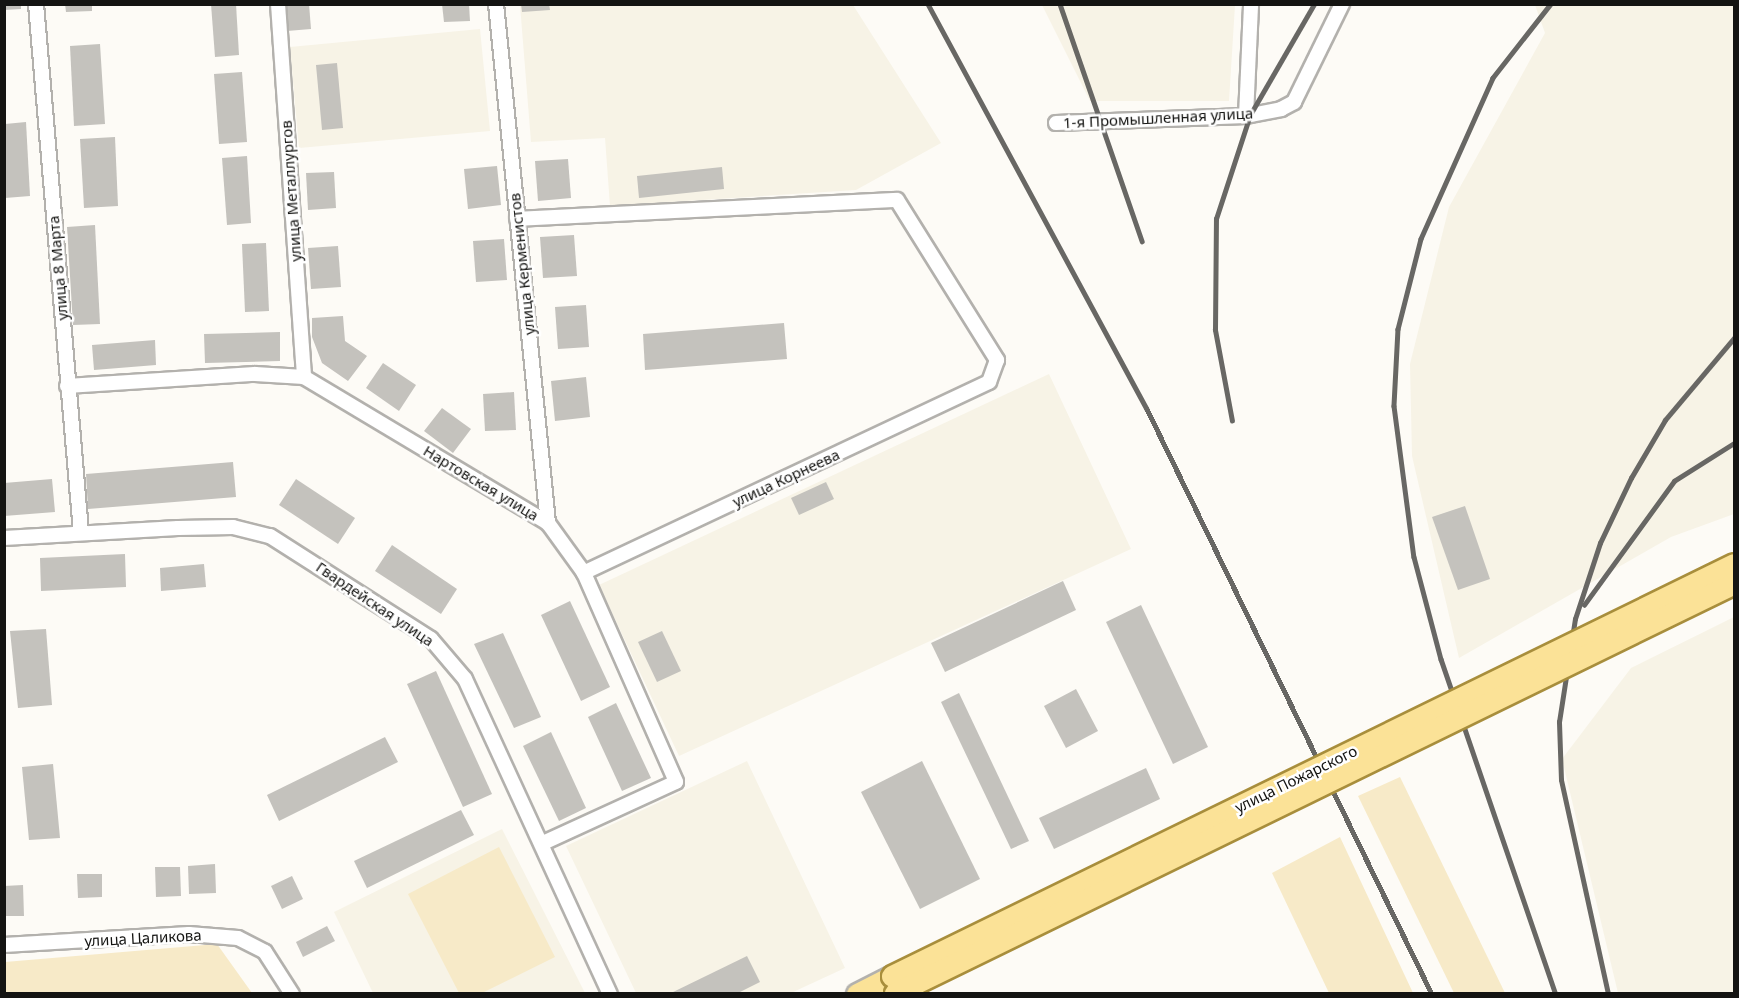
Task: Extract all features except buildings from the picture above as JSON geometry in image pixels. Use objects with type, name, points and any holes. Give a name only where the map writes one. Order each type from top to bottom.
[{"type":"main road","name":"улица Пожарского","points":[[894,988],[1734,564]]},
{"type":"main road","name":"улица Пожарского","points":[[857,993],[894,988],[1734,583]]},
{"type":"street","name":"улица 8 Марта","points":[[36,4],[81,532]]},
{"type":"street","name":"улица Металлургов","points":[[278,4],[304,377]]},
{"type":"street","name":"улица Керменистов","points":[[495,4],[548,523]]},
{"type":"street","points":[[1246,116],[1251,4]]},
{"type":"street","name":"1-я Промышленная улица","points":[[1056,123],[1246,116],[1294,102],[1342,4]]},
{"type":"street","name":"улица Корнеева","points":[[517,219],[897,200],[996,360],[989,382],[584,573]]},
{"type":"street","name":"Нартовская улица","points":[[67,386],[255,374],[304,377],[548,523],[584,573],[676,782],[543,843]]},
{"type":"street","name":"Гвардейская улица","points":[[4,538],[81,532],[233,527],[270,536],[431,639],[465,679],[543,843],[610,993]]},
{"type":"street","name":"улица Цаликова","points":[[4,945],[189,934],[238,938],[265,952],[292,993]]},
{"type":"shaded area","points":[[520,5],[853,5],[941,143],[856,190],[610,206],[605,138],[531,142]]},
{"type":"shaded area","points":[[1042,5],[1235,5],[1229,101],[1090,101]]},
{"type":"shaded area","points":[[1535,5],[1734,5],[1734,514],[1671,537],[1459,658],[1412,456],[1410,364],[1449,207],[1545,33]]},
{"type":"shaded area","points":[[480,29],[490,131],[299,148],[290,47]]},
{"type":"shaded area","points":[[1049,374],[1131,549],[679,756],[599,585]]},
{"type":"shaded area","points":[[1734,617],[1734,993],[1618,993],[1562,759],[1631,668]]},
{"type":"shaded area","points":[[747,761],[845,968],[791,993],[636,993],[566,846]]},
{"type":"shaded area","points":[[1400,777],[1505,993],[1454,993],[1358,796]]},
{"type":"shaded area","points":[[502,829],[585,993],[373,993],[334,912]]},
{"type":"shaded area","points":[[1340,837],[1413,993],[1329,993],[1272,873]]},
{"type":"shaded area","points":[[499,847],[555,957],[482,993],[459,993],[408,894]]},
{"type":"shaded area","points":[[217,944],[252,993],[5,993],[5,962]]},
{"type":"railway","points":[[928,4],[1147,409],[1432,994]]},
{"type":"railway","points":[[1060,4],[1142,241]]},
{"type":"railway","points":[[1232,421],[1215,330],[1216,219],[1250,115],[1314,4]]},
{"type":"railway","points":[[1551,4],[1493,78],[1421,239],[1398,329],[1394,406],[1414,557],[1441,659],[1556,994]]},
{"type":"railway","points":[[1608,994],[1561,780],[1559,722],[1575,619],[1600,543],[1631,478],[1665,420],[1734,338]]},
{"type":"railway","points":[[1584,605],[1674,481],[1734,443]]}]
